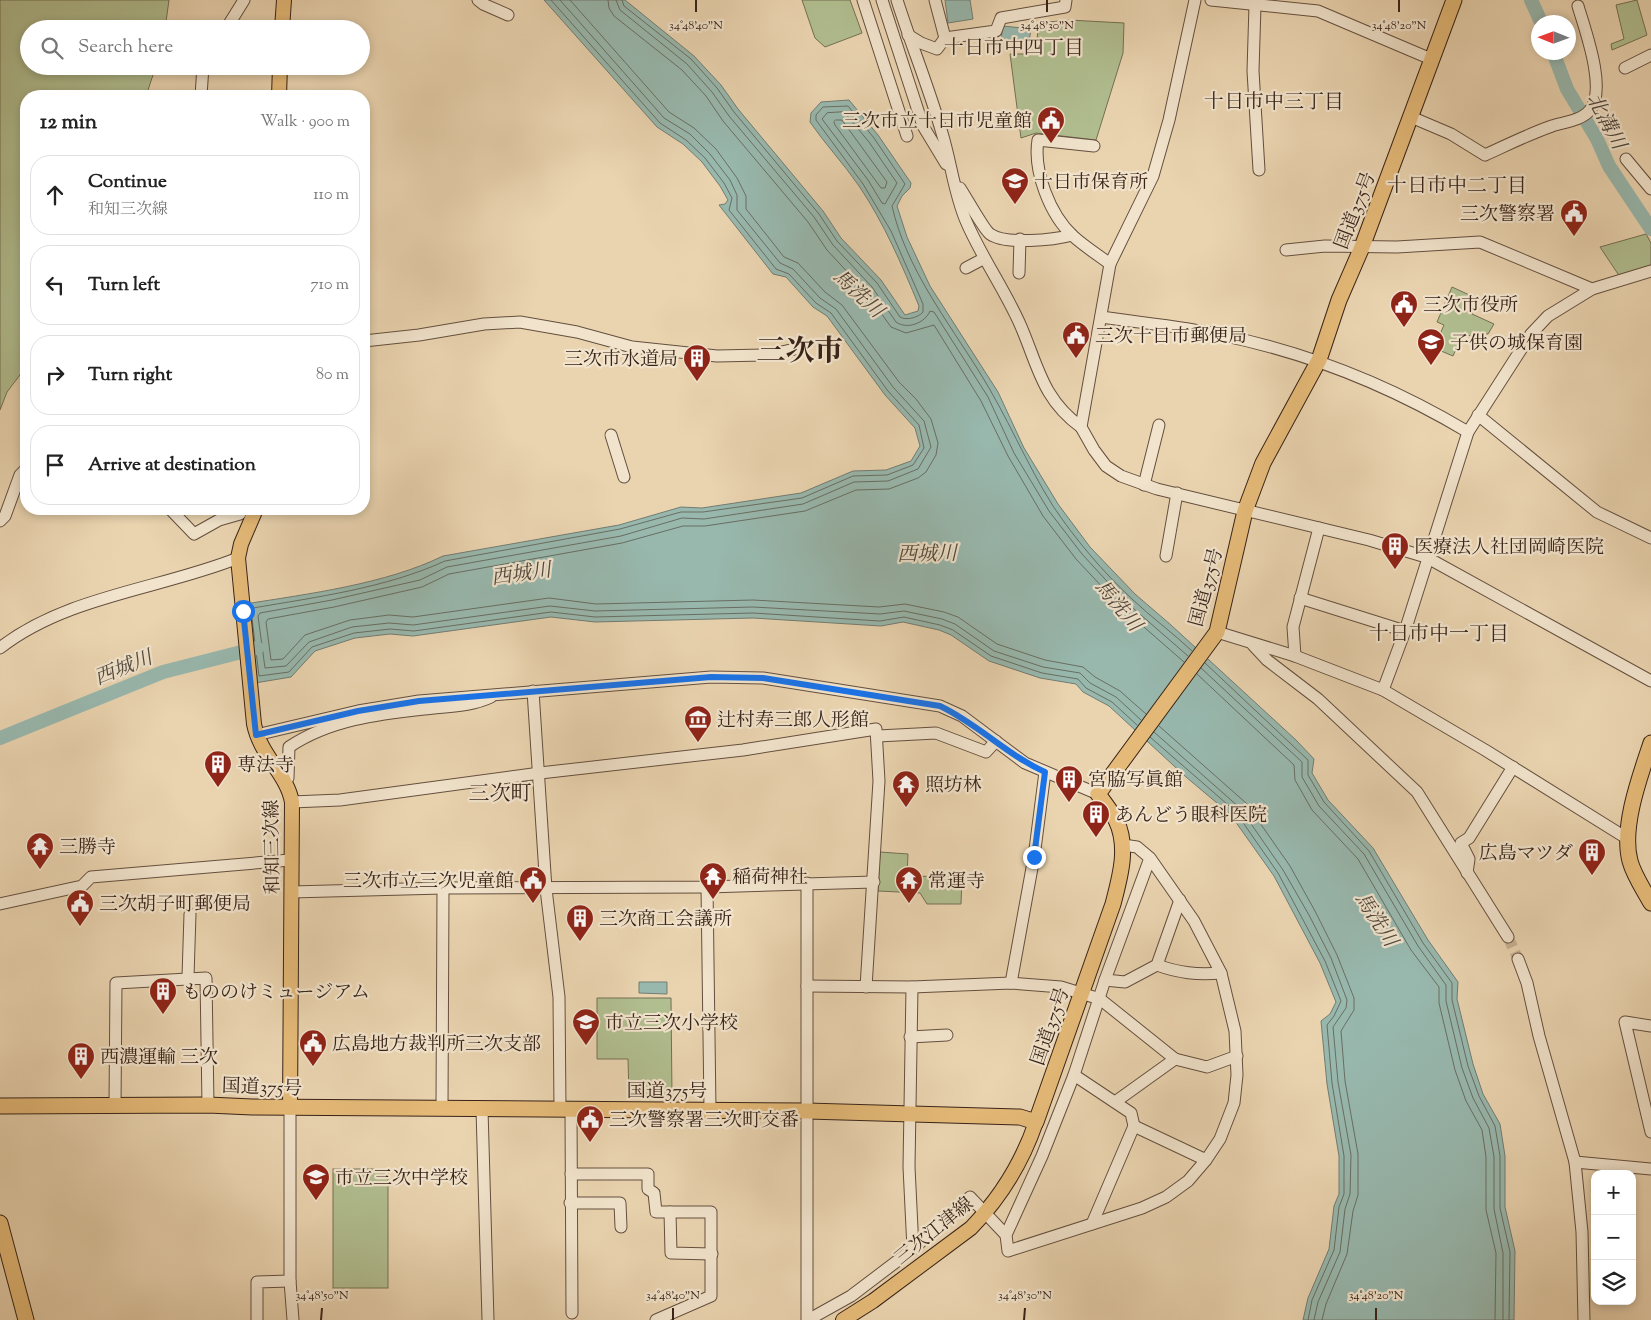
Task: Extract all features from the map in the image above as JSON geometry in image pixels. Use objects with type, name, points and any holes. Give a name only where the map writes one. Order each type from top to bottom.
[{"type":"highway","name":"国道375号","points":[[0,1106],[208,1104],[290,1108],[807,1111],[1020,1117],[1036,1122],[1113,904],[1121,873],[1123,845],[1116,820],[1103,789],[1213,638],[1245,511],[1263,462],[1319,360],[1339,300],[1362,247],[1454,0]]},
{"type":"highway","points":[[1651,743],[1635,797],[1628,840],[1630,863],[1651,903]]},
{"type":"highway","points":[[0,1223],[26,1320]]},
{"type":"main road","points":[[283,20],[284,0]]},
{"type":"main road","points":[[279,90],[280,75]]},
{"type":"main road","name":"和知三次線","points":[[253,515],[241,544],[239,564],[256,735],[266,757],[284,783],[292,802],[290,860],[290,1108]]},
{"type":"main road","name":"三次江津線","points":[[843,1320],[873,1301],[971,1228],[984,1214],[1018,1168],[1036,1122]]},
{"type":"street","points":[[232,20],[244,0]]},
{"type":"street","points":[[478,0],[508,15]]},
{"type":"street","points":[[863,0],[907,136]]},
{"type":"street","points":[[882,0],[924,126],[954,179],[989,234],[999,238],[1020,239],[1058,239],[1072,235]]},
{"type":"street","points":[[897,0],[942,133],[965,218],[983,259],[1006,294],[1046,390],[1060,411],[1081,427],[1106,466],[1121,476],[1144,485],[1319,528],[1426,557],[1651,681]]},
{"type":"street","points":[[908,35],[921,43],[938,49],[945,38],[935,0]]},
{"type":"street","points":[[945,38],[996,31],[1001,18],[1065,7],[1066,0]]},
{"type":"street","points":[[1081,427],[1110,264],[1153,176],[1169,120],[1195,0]]},
{"type":"street","points":[[1211,0],[1255,5],[1319,6],[1431,59]]},
{"type":"street","points":[[1255,5],[1253,71],[1259,170]]},
{"type":"street","points":[[1411,117],[1451,134],[1485,155],[1552,126],[1584,115],[1590,110],[1597,90],[1590,48],[1578,6]]},
{"type":"street","points":[[1625,68],[1651,55]]},
{"type":"street","points":[[201,90],[202,75]]},
{"type":"street","points":[[1094,146],[1038,140],[1038,173],[1051,204],[1072,235],[1110,264]]},
{"type":"street","points":[[1626,159],[1651,189]]},
{"type":"street","points":[[1019,273],[1020,239]]},
{"type":"street","points":[[1286,250],[1325,246],[1362,247],[1480,242],[1592,288]]},
{"type":"street","points":[[966,268],[983,259]]},
{"type":"street","points":[[1383,690],[1405,631],[1426,557],[1468,432],[1478,415],[1531,334],[1548,316],[1592,288],[1651,272]]},
{"type":"street","points":[[1101,317],[1221,334],[1319,360],[1349,371],[1425,406],[1468,432]]},
{"type":"street","points":[[370,340],[427,334],[484,324],[520,322],[577,332],[632,347],[717,356],[768,355],[795,349]]},
{"type":"street","points":[[1478,415],[1597,512],[1651,538]]},
{"type":"street","points":[[1144,485],[1159,425]]},
{"type":"street","points":[[611,434],[624,477]]},
{"type":"street","points":[[0,521],[5,516],[20,475]]},
{"type":"street","points":[[1166,556],[1177,493]]},
{"type":"street","points":[[176,515],[194,534],[219,520],[239,515]]},
{"type":"street","points":[[1295,656],[1293,627],[1319,528]]},
{"type":"street","points":[[0,648],[38,623],[94,603],[203,572],[239,564]]},
{"type":"street","points":[[1300,598],[1405,631]]},
{"type":"street","points":[[1213,638],[1252,644],[1295,656],[1383,690],[1513,767],[1628,840]]},
{"type":"street","points":[[1252,644],[1267,660],[1318,699],[1417,792],[1508,937]]},
{"type":"street","points":[[256,735],[358,711],[419,701],[651,680],[711,677],[763,678],[940,706],[962,716],[1025,763],[1045,772],[1103,789]]},
{"type":"street","points":[[533,691],[540,773],[546,889],[559,997],[571,1174],[572,1313]]},
{"type":"street","points":[[284,783],[288,778],[289,747],[303,738],[335,724],[413,710],[478,703],[497,694]]},
{"type":"street","points":[[292,802],[340,800],[540,773],[743,750],[876,729],[878,736],[879,781],[866,987]]},
{"type":"street","points":[[878,736],[936,733],[986,752],[996,741]]},
{"type":"street","points":[[1467,873],[1469,859],[1462,843],[1468,838],[1513,767]]},
{"type":"street","points":[[1010,983],[1034,857],[1045,772]]},
{"type":"street","points":[[1123,845],[1137,847],[1150,858],[1180,900],[1206,942],[1221,973],[1235,1031],[1237,1056],[1234,1104],[1220,1139],[1206,1160],[1188,1180],[1166,1197],[1142,1208],[1008,1251],[1006,1235],[1042,1156],[1074,1074],[1105,980],[1150,858]]},
{"type":"street","points":[[0,904],[82,886],[91,877],[290,860]]},
{"type":"street","points":[[291,892],[443,888],[707,888],[807,882],[874,882]]},
{"type":"street","points":[[807,882],[807,1320],[851,1296],[913,1249],[970,1197],[984,1214],[1006,1235]]},
{"type":"street","points":[[442,1109],[443,888]]},
{"type":"street","points":[[707,888],[710,1110]]},
{"type":"street","points":[[1105,980],[1125,982],[1157,965],[1180,900]]},
{"type":"street","points":[[188,977],[190,914]]},
{"type":"street","points":[[1518,959],[1527,983],[1539,1036],[1575,1162],[1582,1232],[1584,1320]]},
{"type":"street","points":[[1157,965],[1179,973],[1200,975],[1221,973]]},
{"type":"street","points":[[115,1106],[116,983],[188,977],[206,978],[208,1104]]},
{"type":"street","points":[[807,986],[912,987],[1010,983],[1060,988],[1100,999],[1175,1059],[1207,1067],[1237,1056]]},
{"type":"street","points":[[912,987],[909,1167],[913,1249]]},
{"type":"street","points":[[1651,1026],[1625,1022],[1651,1132]]},
{"type":"street","points":[[910,1037],[947,1035]]},
{"type":"street","points":[[1115,1102],[1175,1059]]},
{"type":"street","points":[[1074,1074],[1131,1113],[1134,1126],[1092,1224]]},
{"type":"street","points":[[290,1108],[290,1281],[292,1320]]},
{"type":"street","points":[[482,1109],[488,1320]]},
{"type":"street","points":[[1134,1126],[1206,1160]]},
{"type":"street","points":[[1575,1162],[1651,1169]]},
{"type":"street","points":[[571,1174],[648,1174],[648,1189],[654,1193],[656,1212],[711,1212],[711,1296],[656,1320]]},
{"type":"street","points":[[570,1203],[620,1203],[621,1227]]},
{"type":"street","points":[[670,1212],[670,1253],[712,1254]]},
{"type":"street","points":[[257,1320],[257,1282],[290,1281]]},
{"type":"green space","points":[[0,0],[169,0],[166,20],[20,20],[20,75],[153,75],[148,90],[20,90],[20,375],[7,392],[0,410]]},
{"type":"green space","points":[[802,0],[850,0],[862,33],[825,47],[815,38]]},
{"type":"green space","points":[[1637,0],[1647,35],[1612,50],[1611,44],[1624,39],[1616,5]]},
{"type":"green space","points":[[1069,20],[1124,23],[1123,53],[1096,140],[1036,133],[1021,138],[1010,54],[1035,54],[1039,23]]},
{"type":"green space","points":[[1646,234],[1651,243],[1651,265],[1620,277],[1600,247]]},
{"type":"green space","points":[[1452,287],[1478,299],[1472,314],[1494,324],[1488,334],[1481,333],[1478,339],[1463,333],[1453,356],[1434,348],[1444,325],[1437,322]]},
{"type":"green space","points":[[880,852],[908,854],[907,876],[962,877],[961,904],[927,904],[920,893],[878,891]]},
{"type":"green space","points":[[597,998],[671,998],[672,1097],[629,1097],[628,1059],[597,1059]]},
{"type":"green space","points":[[333,1169],[388,1169],[388,1288],[333,1288]]},
{"type":"water","name":"馬洗川","points":[[544,0],[625,0],[694,56],[721,85],[738,109],[823,211],[841,238],[881,280],[905,315],[918,311],[919,306],[899,260],[877,215],[859,186],[810,122],[811,113],[821,102],[849,100],[878,135],[911,183],[910,188],[902,196],[897,206],[907,237],[930,286],[998,392],[1024,448],[1058,504],[1090,547],[1135,594],[1296,740],[1314,759],[1312,773],[1328,800],[1373,848],[1428,940],[1458,982],[1457,999],[1473,1064],[1483,1094],[1500,1124],[1505,1156],[1505,1207],[1515,1251],[1514,1320],[1303,1320],[1308,1298],[1329,1249],[1334,1206],[1339,1194],[1339,1156],[1327,1084],[1321,1021],[1330,1014],[1336,1002],[1320,963],[1274,876],[1230,814],[1186,777],[1109,706],[1083,692],[1076,684],[1040,678],[989,661],[951,635],[939,630],[903,622],[881,626],[753,618],[595,622],[551,617],[413,636],[390,634],[355,638],[315,651],[291,677],[255,683],[245,604],[346,587],[397,574],[443,556],[619,525],[681,507],[702,508],[801,493],[853,471],[886,470],[911,461],[920,446],[915,428],[885,395],[827,316],[813,307],[786,277],[773,274],[719,205],[725,204],[728,200],[702,162],[683,144],[657,127]]},
{"type":"water","points":[[945,0],[970,0],[973,19],[948,23]]},
{"type":"water","points":[[1003,26],[1031,29],[1029,42],[1001,39]]},
{"type":"water","points":[[639,982],[667,982],[667,994],[639,993]]},
{"type":"waterway","name":"北溝川","points":[[1531,0],[1538,15]]},
{"type":"waterway","name":"北溝川","points":[[1556,60],[1567,89],[1597,139],[1609,166],[1651,229]]},
{"type":"waterway","name":"西城川","points":[[0,738],[163,672],[257,648]]},
{"type":"tunnel","points":[[1508,937],[1518,959]]},
{"type":"place","name":"三次市立十日市児童館","points":[[1051,144]]},
{"type":"place","name":"十日市保育所","points":[[1015,205]]},
{"type":"place","name":"三次警察署","points":[[1574,237]]},
{"type":"place","name":"三次市役所","points":[[1404,328]]},
{"type":"place","name":"三次十日市郵便局","points":[[1076,359]]},
{"type":"place","name":"子供の城保育園","points":[[1431,366]]},
{"type":"place","name":"三次市水道局","points":[[697,382]]},
{"type":"place","name":"医療法人社団岡崎医院","points":[[1395,570]]},
{"type":"place","name":"辻村寿三郎人形館","points":[[698,743]]},
{"type":"place","name":"専法寺","points":[[218,788]]},
{"type":"place","name":"宮脇写眞館","points":[[1069,803]]},
{"type":"place","name":"照坊林","points":[[906,808]]},
{"type":"place","name":"あんどう眼科医院","points":[[1096,838]]},
{"type":"place","name":"三勝寺","points":[[40,870]]},
{"type":"place","name":"広島マツダ","points":[[1592,876]]},
{"type":"place","name":"稲荷神社","points":[[713,900]]},
{"type":"place","name":"三次市立三次児童館","points":[[533,904]]},
{"type":"place","name":"常運寺","points":[[909,904]]},
{"type":"place","name":"三次胡子町郵便局","points":[[80,927]]},
{"type":"place","name":"三次商工会議所","points":[[580,942]]},
{"type":"place","name":"もののけミュージアム","points":[[163,1015]]},
{"type":"place","name":"市立三次小学校","points":[[586,1046]]},
{"type":"place","name":"広島地方裁判所三次支部","points":[[313,1067]]},
{"type":"place","name":"西濃運輸 三次","points":[[81,1080]]},
{"type":"place","name":"三次警察署三次町交番","points":[[590,1143]]},
{"type":"place","name":"市立三次中学校","points":[[316,1201]]},
{"type":"district","name":"十日市中四丁目","points":[[1014,47]]},
{"type":"district","name":"十日市中三丁目","points":[[1274,101]]},
{"type":"district","name":"十日市中二丁目","points":[[1457,185]]},
{"type":"district","name":"三次市","points":[[800,350]]},
{"type":"district","name":"十日市中一丁目","points":[[1439,633]]},
{"type":"district","name":"三次町","points":[[500,793]]},
{"type":"route","points":[[243,611],[256,735],[358,711],[419,701],[651,680],[711,677],[763,678],[940,706],[962,716],[1025,763],[1045,772],[1034,857]]}]
